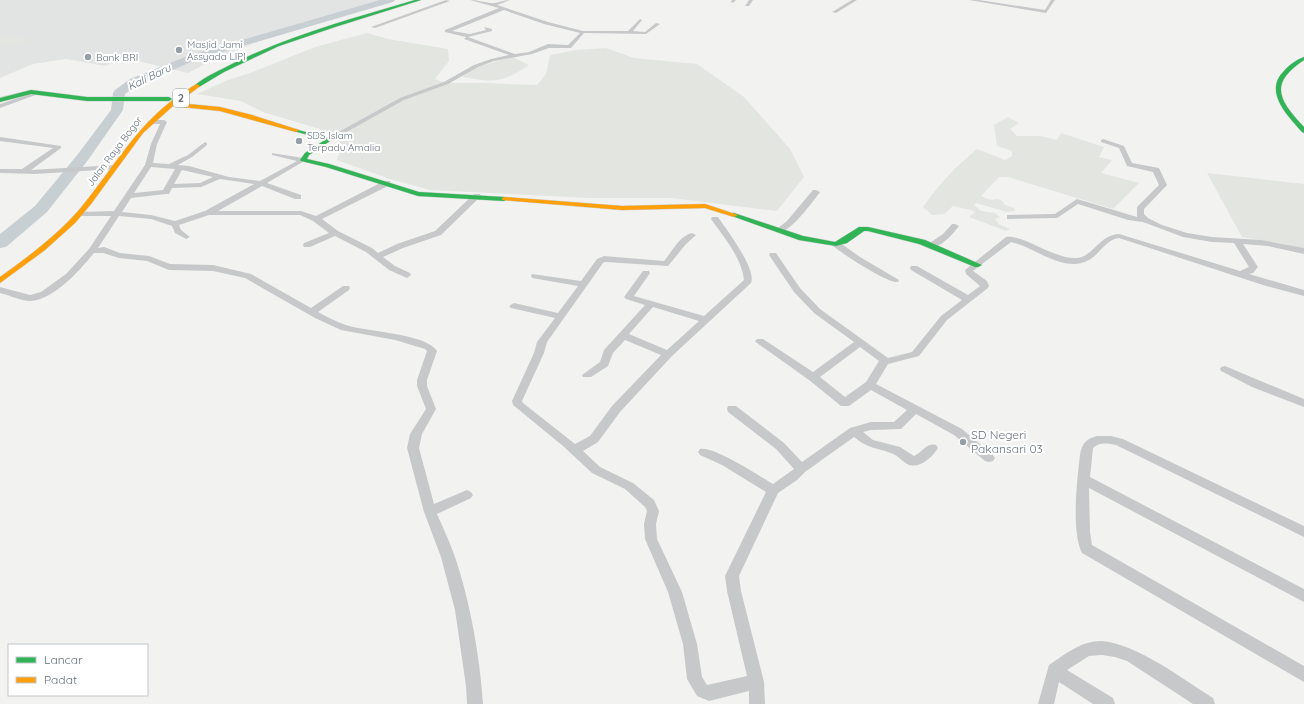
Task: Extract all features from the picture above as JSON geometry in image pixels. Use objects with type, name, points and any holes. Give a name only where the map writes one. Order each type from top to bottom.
[{"type":"main road","name":"Jalan Raya Bogor","points":[[1,277],[38,253],[80,214],[150,122],[170,102],[200,78],[258,50],[286,39],[411,0]]},
{"type":"main road","name":"Jalan Raya Bogor","points":[[1,277],[67,214],[139,123],[170,102],[208,78],[266,50],[300,37],[419,0]]},
{"type":"main road","points":[[1304,58],[1286,68],[1280,76],[1277,85],[1282,106],[1304,131]]},
{"type":"main road","points":[[1288,84],[1296,71],[1304,65]]},
{"type":"main road","points":[[0,100],[31,92],[98,100],[128,99],[195,104],[216,107],[330,139]]},
{"type":"main road","points":[[1288,94],[1297,112],[1304,121]]},
{"type":"main road","points":[[330,139],[307,154],[303,160],[327,165],[418,194],[477,196],[622,208],[705,206],[720,209],[802,238],[836,244],[866,229],[909,238],[978,265]]},
{"type":"street","points":[[373,27],[448,0]]},
{"type":"street","points":[[472,0],[490,6],[504,8],[546,23],[583,32],[649,32],[658,24]]},
{"type":"street","points":[[490,6],[508,0]]},
{"type":"street","points":[[747,5],[751,0]]},
{"type":"street","points":[[834,12],[855,0]]},
{"type":"street","points":[[971,0],[1043,12],[1046,12],[1053,0]]},
{"type":"street","points":[[486,28],[490,30],[474,36],[466,36],[447,31],[504,8]]},
{"type":"street","points":[[393,20],[402,23]]},
{"type":"street","points":[[630,32],[640,20]]},
{"type":"street","points":[[330,139],[402,99],[446,83],[476,66],[493,60],[530,53],[551,46],[569,47],[583,32]]},
{"type":"street","points":[[604,38],[608,32]]},
{"type":"street","points":[[466,36],[467,38],[515,56]]},
{"type":"street","points":[[0,106],[38,93]]},
{"type":"street","points":[[0,290],[30,298],[44,294],[69,276],[92,251],[118,214],[149,165],[154,144],[164,122],[150,122]]},
{"type":"street","points":[[0,139],[59,147],[23,172]]},
{"type":"street","points":[[1103,141],[1122,147],[1129,165],[1156,170],[1161,179],[1163,185],[1140,209],[1141,218],[1145,220]]},
{"type":"street","points":[[171,166],[190,156],[205,144]]},
{"type":"street","points":[[274,154],[303,160]]},
{"type":"street","points":[[175,224],[208,213],[303,160]]},
{"type":"street","points":[[149,165],[180,167],[261,183],[298,197]]},
{"type":"street","points":[[0,171],[23,172],[115,167]]},
{"type":"street","points":[[129,196],[164,193],[171,186],[180,167]]},
{"type":"street","points":[[171,186],[201,185],[220,176]]},
{"type":"street","points":[[316,219],[366,195],[387,183]]},
{"type":"street","points":[[781,230],[790,223],[816,192]]},
{"type":"street","points":[[378,256],[400,246],[438,233],[477,196]]},
{"type":"street","points":[[1010,217],[1057,216],[1077,201],[1131,218],[1145,220],[1192,237],[1240,243],[1255,242],[1304,251]]},
{"type":"street","points":[[80,214],[131,213],[165,219],[175,224],[178,231],[186,237]]},
{"type":"street","points":[[208,213],[301,213],[316,219],[335,233],[368,250],[392,268],[407,275]]},
{"type":"street","points":[[574,450],[594,439],[616,409],[668,354],[704,320],[742,288],[748,278],[746,272],[729,238],[715,219]]},
{"type":"street","points":[[931,246],[946,236],[955,226]]},
{"type":"street","points":[[307,244],[335,233]]},
{"type":"street","points":[[692,235],[683,242],[668,263],[651,264],[602,259],[542,342],[539,353],[516,401],[518,405],[574,450],[596,470],[629,486],[650,504],[653,511],[650,524],[651,539],[675,592],[690,644],[695,679],[702,691],[709,693],[756,682]]},
{"type":"street","points":[[760,341],[813,378],[845,403],[870,385],[880,367],[886,361],[915,354],[944,318],[985,286],[981,279],[969,271],[1009,239],[1063,259],[1080,261],[1090,257],[1111,237],[1116,236],[1300,293]]},
{"type":"street","points":[[1240,243],[1254,267],[1250,271],[1240,274]]},
{"type":"street","points":[[836,244],[846,253],[864,264],[895,280]]},
{"type":"street","points":[[92,251],[104,250],[120,255],[141,257],[169,268],[213,268],[248,276],[344,328],[409,340],[422,344],[432,351],[422,380],[422,386],[431,407],[431,412],[416,434],[413,448],[430,512],[448,556],[462,610],[474,686],[475,704]]},
{"type":"street","points":[[773,255],[797,290],[809,304],[886,361]]},
{"type":"street","points":[[914,268],[968,299]]},
{"type":"street","points":[[646,273],[629,297],[704,320]]},
{"type":"street","points":[[534,276],[584,284]]},
{"type":"street","points":[[312,312],[346,288]]},
{"type":"street","points":[[587,375],[604,364],[608,352],[652,303]]},
{"type":"street","points":[[514,306],[561,316]]},
{"type":"street","points":[[622,336],[668,354]]},
{"type":"street","points":[[813,378],[861,342]]},
{"type":"street","points":[[1225,369],[1256,384],[1304,403]]},
{"type":"street","points":[[870,385],[884,394],[958,432],[989,458]]},
{"type":"street","points":[[732,409],[780,446],[801,470]]},
{"type":"street","points":[[757,704],[756,682],[734,591],[732,576],[773,490],[793,477],[854,431],[871,426],[897,426],[915,409]]},
{"type":"street","points":[[854,431],[869,443],[896,450],[912,461],[919,460],[932,448]]},
{"type":"street","points":[[1304,532],[1113,440],[1098,440],[1089,444],[1086,451],[1083,540],[1087,549],[1304,674]]},
{"type":"street","points":[[704,452],[726,462],[773,490]]},
{"type":"street","points":[[1084,480],[1304,596]]},
{"type":"street","points":[[430,512],[467,495]]},
{"type":"street","points":[[1046,704],[1054,670],[1084,651],[1102,649],[1119,650],[1132,656],[1207,704]]},
{"type":"street","points":[[1054,670],[1107,704]]},
{"type":"shaded area","points":[[0,0],[395,0],[260,41],[213,60],[188,73],[125,58],[105,66],[66,59],[33,64],[0,78]]},
{"type":"shaded area","points":[[367,33],[388,39],[448,49],[449,61],[435,79],[445,83],[537,85],[546,74],[550,55],[576,50],[606,48],[634,58],[697,64],[744,97],[790,149],[804,177],[777,211],[671,198],[588,198],[430,190],[390,179],[337,160],[342,145],[330,132],[263,112],[241,101],[197,94],[228,80],[253,72],[315,47]]},
{"type":"shaded area","points":[[7,35],[30,40],[11,46],[0,43],[0,37]]},
{"type":"shaded area","points":[[512,57],[529,65],[512,75],[498,80],[490,81],[463,77],[470,69]]},
{"type":"shaded area","points":[[1008,117],[1019,123],[1010,129],[1017,136],[1041,136],[1057,140],[1061,133],[1104,147],[1099,157],[1112,160],[1101,173],[1139,183],[1113,209],[1008,177],[999,177],[981,196],[991,200],[998,199],[1004,202],[1003,204],[1014,208],[1015,211],[1007,212],[976,203],[974,205],[981,211],[995,213],[1000,217],[995,219],[999,224],[1010,229],[1006,231],[969,217],[975,212],[953,206],[944,214],[932,215],[923,207],[948,176],[977,149],[1005,160],[1012,156],[1012,151],[997,146],[994,125]]},
{"type":"shaded area","points":[[1207,173],[1304,184],[1304,248],[1242,237]]},
{"type":"waterway","name":"Kali Baru","points":[[0,243],[41,209],[83,157],[117,110],[119,93],[134,82],[194,57],[390,0]]},
{"type":"traffic: fast","points":[[197,86],[249,57],[305,35],[419,0]]},
{"type":"traffic: fast","points":[[1304,58],[1282,75],[1278,84],[1278,92],[1281,101],[1287,111],[1304,131]]},
{"type":"traffic: fast","points":[[0,100],[31,92],[87,99],[169,99]]},
{"type":"traffic: fast","points":[[296,130],[330,139],[307,154],[303,160],[327,165],[418,194],[504,199]]},
{"type":"traffic: fast","points":[[734,215],[802,238],[836,244],[844,241],[862,229],[868,229],[922,242],[978,265]]},
{"type":"traffic: slow","points":[[0,281],[63,231],[89,202],[141,132],[168,107],[197,86]]},
{"type":"traffic: slow","points":[[172,104],[204,106],[220,109],[250,116],[296,130]]},
{"type":"traffic: slow","points":[[504,199],[622,208],[705,206],[734,215]]},
{"type":"place","name":"Masjid Jami Assyada LIPI","points":[[179,50]]},
{"type":"place","name":"Bank BRI","points":[[88,57]]},
{"type":"place","name":"SDS Islam Terpadu Amalia","points":[[299,141]]},
{"type":"place","name":"SD Negeri Pakansari 03","points":[[963,442]]}]
